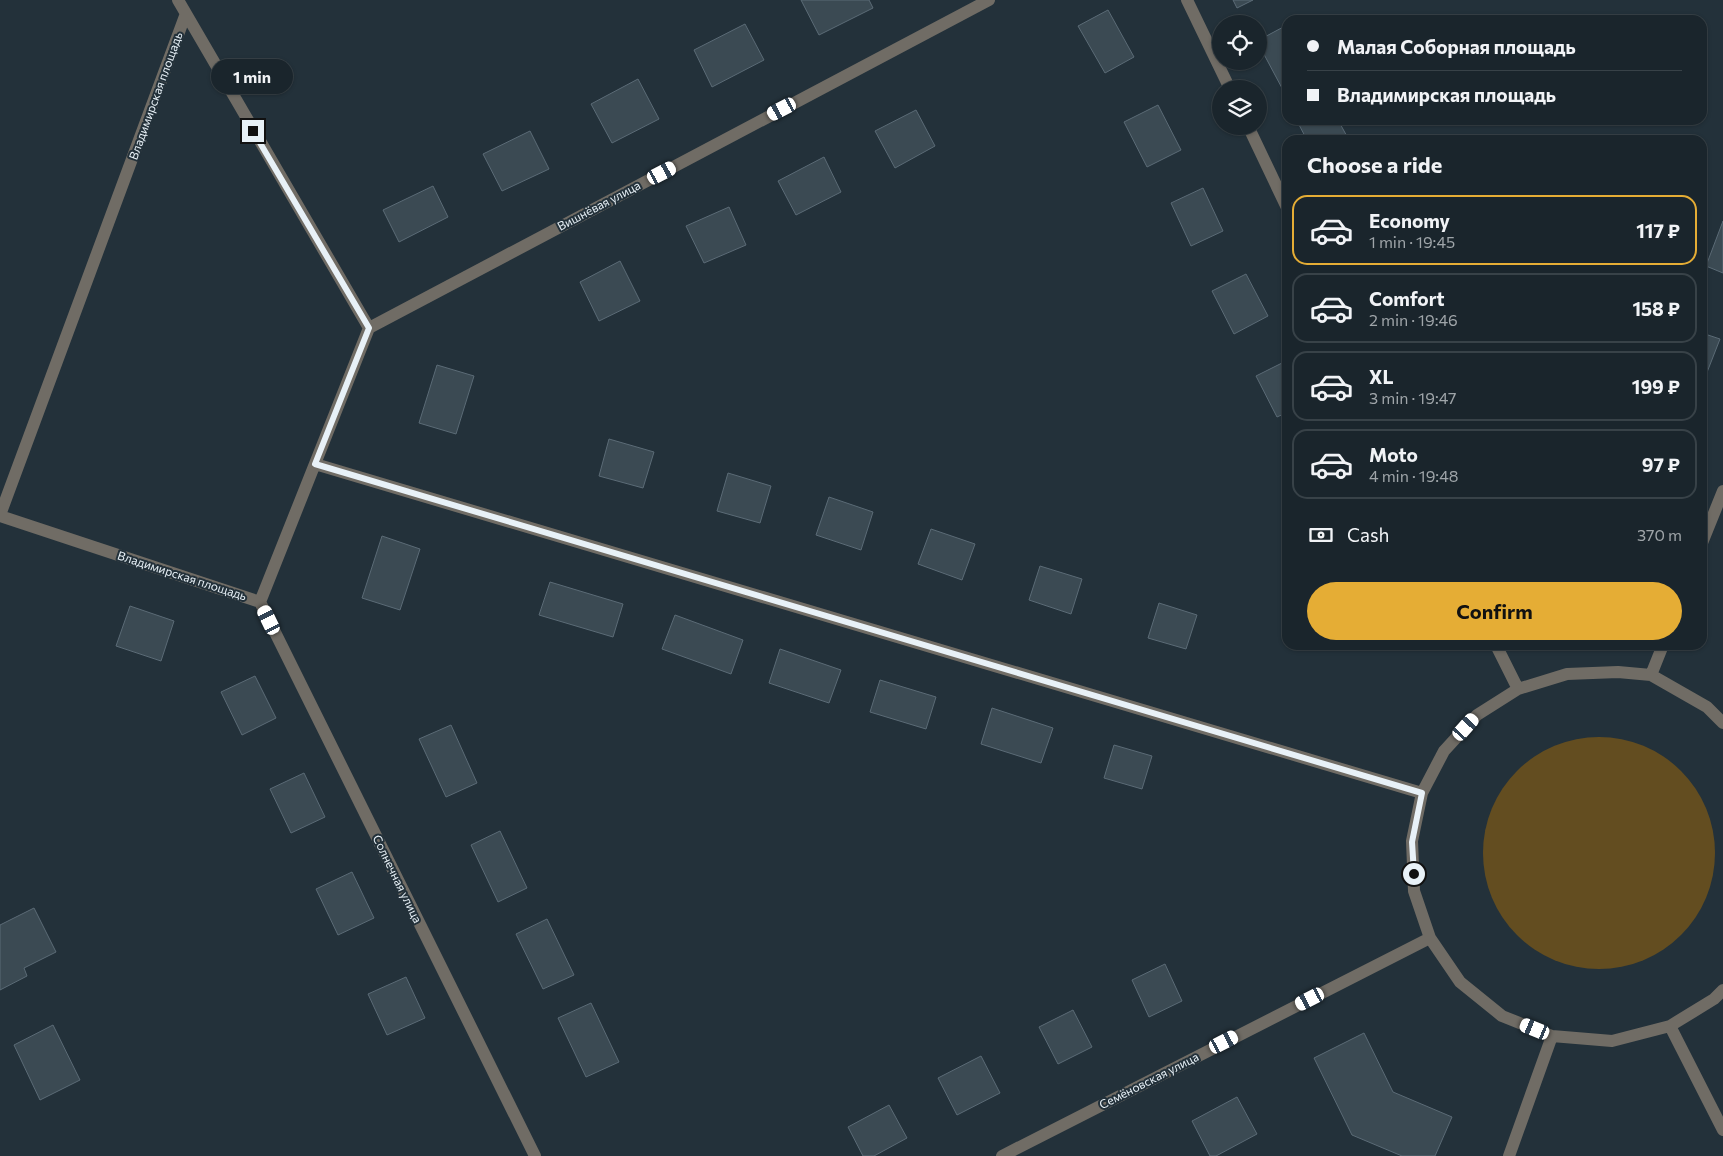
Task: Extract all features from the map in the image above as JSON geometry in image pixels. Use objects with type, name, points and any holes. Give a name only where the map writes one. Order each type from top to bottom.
[{"type":"street","points":[[178,0],[185,16]]},
{"type":"street","name":"Вишнёвая улица","points":[[369,328],[989,0]]},
{"type":"street","points":[[1187,0],[1226,80]]},
{"type":"street","name":"Владимирская площадь","points":[[185,16],[369,328],[260,602],[0,515],[185,16]]},
{"type":"street","points":[[1252,135],[1282,197]]},
{"type":"street","points":[[315,464],[1422,793]]},
{"type":"street","points":[[1707,531],[1723,491]]},
{"type":"street","name":"Солнечная улица","points":[[260,602],[535,1156]]},
{"type":"street","points":[[1498,650],[1518,689]]},
{"type":"street","points":[[1651,676],[1661,650]]},
{"type":"street","points":[[1723,723],[1707,708],[1651,676],[1618,672],[1567,674],[1518,689],[1477,715],[1444,750],[1422,793],[1412,842],[1414,891],[1430,938],[1460,982],[1502,1016],[1552,1036],[1612,1041],[1670,1026],[1714,999],[1723,990]]},
{"type":"street","name":"Семёновская улица","points":[[1002,1156],[1430,938]]},
{"type":"street","points":[[1670,1026],[1723,1130]]},
{"type":"street","points":[[1509,1156],[1552,1036]]},
{"type":"shaded area","points":[[1588,737],[1610,737],[1633,742],[1664,756],[1689,779],[1696,788],[1710,819],[1715,842],[1713,876],[1701,908],[1689,927],[1673,943],[1664,950],[1633,964],[1610,969],[1588,969],[1565,964],[1534,950],[1509,927],[1502,918],[1488,887],[1483,864],[1483,842],[1488,819],[1502,788],[1525,763],[1534,756],[1565,742]]},
{"type":"building","points":[[801,0],[869,0],[873,8],[819,35]]},
{"type":"building","points":[[1233,0],[1253,0],[1237,8]]},
{"type":"building","points":[[1108,10],[1134,57],[1105,73],[1078,26]]},
{"type":"building","points":[[745,24],[764,60],[712,87],[694,50]]},
{"type":"building","points":[[1282,28],[1282,88],[1267,60],[1267,36]]},
{"type":"building","points":[[638,79],[659,119],[612,143],[591,104]]},
{"type":"building","points":[[1158,105],[1181,150],[1147,167],[1124,122]]},
{"type":"building","points":[[916,110],[935,146],[895,168],[875,131]]},
{"type":"building","points":[[1299,125],[1341,125],[1346,135],[1304,135]]},
{"type":"building","points":[[530,131],[549,169],[502,191],[483,154]]},
{"type":"building","points":[[824,157],[841,192],[796,215],[778,181]]},
{"type":"building","points":[[433,186],[448,217],[399,242],[383,210]]},
{"type":"building","points":[[1203,188],[1223,231],[1191,246],[1171,203]]},
{"type":"building","points":[[729,207],[746,245],[704,263],[686,226]]},
{"type":"building","points":[[1723,221],[1723,273],[1707,266]]},
{"type":"building","points":[[620,261],[640,301],[599,321],[580,282]]},
{"type":"building","points":[[1246,274],[1268,316],[1234,334],[1212,291]]},
{"type":"building","points":[[1707,335],[1720,339],[1707,372]]},
{"type":"building","points":[[1282,363],[1282,415],[1277,417],[1256,376]]},
{"type":"building","points":[[437,365],[474,376],[456,434],[419,423]]},
{"type":"building","points":[[609,439],[654,452],[643,488],[599,476]]},
{"type":"building","points":[[728,473],[771,486],[760,523],[717,511]]},
{"type":"building","points":[[829,497],[873,512],[861,550],[816,535]]},
{"type":"building","points":[[931,529],[975,544],[962,580],[918,564]]},
{"type":"building","points":[[382,536],[420,549],[400,610],[362,598]]},
{"type":"building","points":[[1040,566],[1082,579],[1071,614],[1029,600]]},
{"type":"building","points":[[550,582],[623,604],[613,637],[539,615]]},
{"type":"building","points":[[1159,603],[1197,615],[1186,649],[1148,638]]},
{"type":"building","points":[[130,606],[174,621],[161,661],[116,646]]},
{"type":"building","points":[[675,615],[743,640],[731,674],[662,649]]},
{"type":"building","points":[[780,649],[841,670],[829,703],[769,683]]},
{"type":"building","points":[[255,676],[276,718],[242,735],[221,692]]},
{"type":"building","points":[[880,680],[936,697],[926,729],[870,712]]},
{"type":"building","points":[[992,708],[1053,728],[1041,763],[981,744]]},
{"type":"building","points":[[451,725],[477,783],[446,797],[419,739]]},
{"type":"building","points":[[1114,745],[1152,756],[1142,789],[1104,778]]},
{"type":"building","points":[[304,773],[325,817],[291,833],[270,789]]},
{"type":"building","points":[[500,831],[527,888],[498,902],[471,845]]},
{"type":"building","points":[[352,872],[374,918],[338,935],[316,889]]},
{"type":"building","points":[[34,908],[56,952],[24,968],[27,976],[0,990],[0,925]]},
{"type":"building","points":[[547,919],[574,975],[543,989],[516,934]]},
{"type":"building","points":[[1165,964],[1182,1001],[1149,1017],[1132,980]]},
{"type":"building","points":[[406,977],[425,1018],[387,1035],[368,994]]},
{"type":"building","points":[[591,1003],[619,1062],[586,1077],[558,1018]]},
{"type":"building","points":[[1073,1010],[1092,1047],[1058,1064],[1039,1027]]},
{"type":"building","points":[[53,1025],[80,1080],[40,1100],[14,1045]]},
{"type":"building","points":[[1364,1033],[1393,1092],[1452,1117],[1435,1156],[1402,1156],[1352,1135],[1314,1058]]},
{"type":"building","points":[[981,1056],[1000,1093],[957,1115],[938,1078]]},
{"type":"building","points":[[1237,1097],[1257,1134],[1216,1156],[1210,1156],[1192,1121]]},
{"type":"building","points":[[889,1105],[907,1138],[874,1156],[863,1156],[848,1127]]},
{"type":"route","points":[[253,131],[369,328],[315,464],[1422,793],[1412,842],[1414,874]]}]
